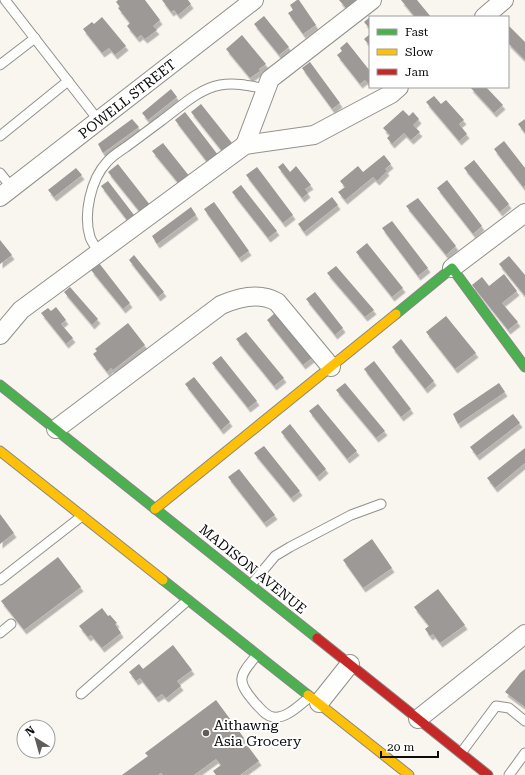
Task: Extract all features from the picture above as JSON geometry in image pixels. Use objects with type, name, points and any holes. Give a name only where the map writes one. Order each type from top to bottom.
[{"type":"street","name":"POWELL STREET","points":[[6,193],[254,0]]},
{"type":"street","points":[[246,145],[270,79],[372,0]]},
{"type":"street","points":[[485,16],[504,0]]},
{"type":"street","points":[[0,335],[21,310],[246,145],[314,135],[391,94],[398,88]]},
{"type":"street","points":[[155,509],[452,268],[525,213]]},
{"type":"street","points":[[452,268],[525,367]]},
{"type":"street","points":[[56,429],[221,305],[244,297],[270,298],[277,302],[331,367]]},
{"type":"street","name":"MADISON AVENUE","points":[[0,385],[488,775]]},
{"type":"street","points":[[0,451],[409,775]]},
{"type":"street","points":[[418,719],[525,634]]},
{"type":"street","points":[[315,700],[350,664]]},
{"type":"lane","points":[[5,0],[99,121]]},
{"type":"lane","points":[[0,65],[35,38]]},
{"type":"lane","points":[[0,136],[68,81]]},
{"type":"lane","points":[[99,252],[90,236],[88,211],[96,177],[107,161],[186,102],[206,90],[220,85],[232,84],[266,89]]},
{"type":"lane","points":[[0,173],[6,193]]},
{"type":"lane","points":[[251,585],[276,556],[290,547],[351,515],[381,504]]},
{"type":"lane","points":[[0,580],[82,516]]},
{"type":"lane","points":[[81,694],[188,600]]},
{"type":"lane","points":[[0,633],[11,624]]},
{"type":"lane","points":[[257,654],[244,671],[242,685],[247,693],[265,713],[272,717],[281,716],[315,700]]},
{"type":"lane","points":[[461,754],[496,706],[508,708],[525,720]]},
{"type":"lane","points":[[509,775],[525,753]]},
{"type":"building","points":[[118,0],[145,0],[160,20],[153,26],[157,30],[145,39],[141,35],[137,38],[127,26],[130,23],[118,8],[120,7],[116,2]]},
{"type":"building","points":[[162,0],[188,0],[191,4],[178,15],[174,10],[171,12]]},
{"type":"building","points":[[299,0],[316,25],[303,34],[288,13],[293,10],[290,5]]},
{"type":"building","points":[[339,0],[357,0],[346,8]]},
{"type":"building","points":[[401,0],[417,0],[430,16],[414,16]]},
{"type":"building","points":[[264,16],[289,47],[279,55],[254,24]]},
{"type":"building","points":[[102,17],[126,46],[115,55],[109,48],[102,53],[83,29],[92,22],[94,24]]},
{"type":"building","points":[[369,18],[369,28],[364,22]]},
{"type":"building","points":[[509,26],[525,42],[525,60],[509,44]]},
{"type":"building","points":[[242,35],[266,64],[259,69],[260,71],[250,78],[226,49]]},
{"type":"building","points":[[369,35],[369,45],[364,39]]},
{"type":"building","points":[[347,42],[369,70],[369,82],[365,80],[360,84],[337,55],[342,51],[340,48]]},
{"type":"building","points":[[310,62],[340,103],[332,109],[302,68]]},
{"type":"building","points":[[471,88],[487,88],[503,105],[494,113]]},
{"type":"building","points":[[171,89],[177,97],[148,120],[142,113]]},
{"type":"building","points":[[434,96],[441,104],[446,100],[464,120],[459,124],[467,134],[459,141],[426,102]]},
{"type":"building","points":[[201,104],[232,143],[222,151],[191,112]]},
{"type":"building","points":[[403,110],[409,116],[413,112],[419,119],[413,125],[420,132],[411,140],[404,133],[392,144],[387,138],[390,135],[383,128]]},
{"type":"building","points":[[185,112],[218,155],[208,163],[175,120]]},
{"type":"building","points":[[132,119],[139,127],[103,153],[98,144]]},
{"type":"building","points":[[525,119],[525,133],[518,124]]},
{"type":"building","points":[[504,141],[525,168],[525,186],[523,187],[494,149]]},
{"type":"building","points":[[163,143],[190,177],[180,185],[152,151]]},
{"type":"building","points":[[384,155],[391,164],[385,169],[387,171],[377,181],[373,177],[345,200],[338,192],[345,187],[340,181],[358,166],[363,172]]},
{"type":"building","points":[[474,160],[509,204],[500,212],[464,168]]},
{"type":"building","points":[[283,163],[290,172],[296,166],[311,185],[305,189],[308,193],[302,198],[278,167]]},
{"type":"building","points":[[118,164],[150,205],[140,212],[108,172]]},
{"type":"building","points":[[257,167],[293,215],[283,223],[246,175]]},
{"type":"building","points":[[76,168],[82,175],[54,197],[48,190]]},
{"type":"building","points":[[447,180],[482,226],[473,234],[437,188]]},
{"type":"building","points":[[108,181],[134,215],[127,220],[101,186]]},
{"type":"building","points":[[241,185],[277,231],[268,238],[232,192]]},
{"type":"building","points":[[332,197],[338,205],[304,232],[298,224]]},
{"type":"building","points":[[418,198],[456,246],[446,255],[406,206]]},
{"type":"building","points":[[214,202],[249,251],[239,258],[204,209]]},
{"type":"building","points":[[191,207],[196,215],[157,244],[152,236]]},
{"type":"building","points":[[392,221],[428,268],[418,276],[382,228]]},
{"type":"building","points":[[0,240],[12,255],[0,264]]},
{"type":"building","points":[[367,243],[403,288],[392,297],[356,252]]},
{"type":"building","points":[[134,255],[164,292],[158,297],[129,260]]},
{"type":"building","points":[[509,256],[525,275],[525,296],[499,264]]},
{"type":"building","points":[[99,263],[130,303],[123,309],[91,270]]},
{"type":"building","points":[[336,266],[374,310],[365,317],[327,273]]},
{"type":"building","points":[[504,274],[517,291],[502,303],[518,322],[508,330],[472,285],[482,277],[489,286]]},
{"type":"building","points":[[70,287],[98,319],[92,325],[64,292]]},
{"type":"building","points":[[315,292],[343,328],[335,335],[306,299]]},
{"type":"building","points":[[56,307],[66,320],[61,324],[73,338],[66,344],[41,313],[48,308],[51,311]]},
{"type":"building","points":[[275,313],[312,358],[303,365],[267,320]]},
{"type":"building","points":[[446,316],[476,353],[455,369],[426,332]]},
{"type":"building","points":[[128,323],[145,345],[113,370],[111,368],[107,372],[93,354],[97,351],[95,349]]},
{"type":"building","points":[[246,332],[284,378],[274,386],[236,339]]},
{"type":"building","points":[[401,339],[434,381],[425,389],[392,347]]},
{"type":"building","points":[[221,356],[257,401],[248,408],[212,363]]},
{"type":"building","points":[[374,361],[411,409],[401,417],[364,369]]},
{"type":"building","points":[[194,377],[230,422],[221,430],[185,384]]},
{"type":"building","points":[[345,383],[385,431],[376,438],[336,390]]},
{"type":"building","points":[[499,383],[505,392],[458,424],[453,414]]},
{"type":"building","points":[[318,404],[357,451],[347,459],[309,411]]},
{"type":"building","points":[[513,414],[520,423],[477,456],[470,447]]},
{"type":"building","points":[[290,424],[326,469],[317,477],[281,432]]},
{"type":"building","points":[[264,446],[300,491],[291,498],[254,453]]},
{"type":"building","points":[[525,448],[525,463],[495,488],[487,478]]},
{"type":"building","points":[[239,469],[275,515],[264,523],[228,477]]},
{"type":"building","points":[[0,514],[14,533],[0,544]]},
{"type":"building","points":[[372,539],[392,568],[363,588],[343,560]]},
{"type":"building","points":[[58,557],[81,587],[24,630],[1,601]]},
{"type":"building","points":[[438,589],[465,625],[440,643],[433,634],[430,636],[425,629],[429,626],[414,607]]},
{"type":"building","points":[[102,608],[108,616],[110,615],[117,623],[115,624],[121,633],[102,648],[91,635],[88,637],[79,626]]},
{"type":"building","points":[[173,645],[192,670],[177,681],[181,686],[166,698],[162,694],[156,698],[140,678],[136,681],[129,672],[139,664],[143,669]]},
{"type":"building","points":[[525,669],[525,707],[505,692]]},
{"type":"building","points":[[216,700],[244,738],[238,743],[242,748],[247,745],[259,761],[240,775],[216,775],[213,771],[221,765],[216,759],[194,775],[163,775],[161,773],[158,775],[122,775],[148,756],[145,753]]},
{"type":"traffic: fast","points":[[396,314],[452,268],[525,367]]},
{"type":"traffic: fast","points":[[0,385],[317,638]]},
{"type":"traffic: fast","points":[[163,580],[308,695]]},
{"type":"traffic: slow","points":[[155,509],[396,314]]},
{"type":"traffic: slow","points":[[0,451],[163,580]]},
{"type":"traffic: slow","points":[[308,695],[409,775]]},
{"type":"traffic: jam","points":[[317,638],[488,775]]},
{"type":"place","name":"Aithawng Asia Grocery","points":[[206,733]]}]
